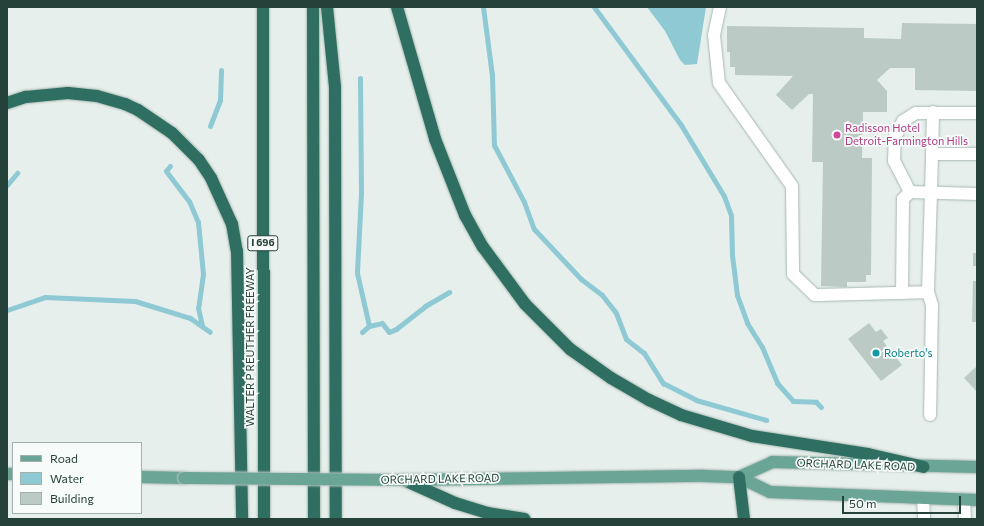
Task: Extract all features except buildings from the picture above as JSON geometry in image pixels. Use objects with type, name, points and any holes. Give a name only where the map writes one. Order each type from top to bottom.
[{"type":"highway","name":"WALTER P REUTHER FREEWAY","points":[[263,7],[264,519]]},
{"type":"highway","points":[[313,7],[314,519]]},
{"type":"highway","points":[[327,7],[335,87],[336,519]]},
{"type":"highway","points":[[397,7],[435,139],[465,215],[487,252],[525,304],[570,349],[611,378],[681,415],[752,436],[868,454],[924,466]]},
{"type":"highway","points":[[7,103],[26,97],[68,93],[97,96],[125,104],[138,110],[172,133],[199,160],[212,178],[232,224],[238,251],[242,519]]},
{"type":"highway","points":[[739,477],[744,519]]},
{"type":"highway","points":[[404,480],[481,511],[525,519]]},
{"type":"main road","name":"ORCHARD LAKE ROAD","points":[[142,477],[404,480],[739,477],[772,462],[977,467]]},
{"type":"main road","name":"ORCHARD LAKE ROAD","points":[[739,477],[770,492],[977,500]]},
{"type":"lane","points":[[720,7],[714,35],[719,83],[792,186],[793,274],[815,295],[928,292]]},
{"type":"lane","points":[[930,415],[932,305],[928,292],[932,112]]},
{"type":"lane","points":[[910,192],[894,161],[895,137],[903,121],[916,113],[977,113]]},
{"type":"lane","points":[[932,154],[977,154]]},
{"type":"lane","points":[[902,293],[903,199],[910,192],[977,194]]},
{"type":"lane","points":[[923,498],[924,519]]},
{"type":"lane","points":[[964,500],[965,519]]},
{"type":"water","points":[[647,7],[706,7],[697,64],[685,65],[680,60],[665,31]]},
{"type":"waterway","points":[[483,7],[492,75],[494,145],[524,202],[534,229],[581,279],[602,295],[616,313],[626,339],[644,353],[663,383],[696,400],[766,420]]},
{"type":"waterway","points":[[594,7],[681,125],[724,196],[731,215],[732,255],[737,295],[747,323],[762,347],[777,383],[793,401],[816,402],[821,407]]},
{"type":"waterway","points":[[210,126],[220,100],[221,70]]},
{"type":"waterway","points":[[360,78],[361,193],[357,273],[369,326]]},
{"type":"waterway","points":[[170,166],[166,171],[189,201],[198,222],[203,274],[198,308],[202,326]]},
{"type":"waterway","points":[[7,185],[17,173]]},
{"type":"waterway","points":[[362,332],[369,326],[382,323],[389,332],[396,329],[425,306],[449,292]]},
{"type":"waterway","points":[[7,310],[45,297],[135,301],[190,318],[210,332]]},
{"type":"place","name":"Radisson Hotel Detroit-Farmington Hills","points":[[837,135]]},
{"type":"place","name":"Roberto's","points":[[876,353]]}]
